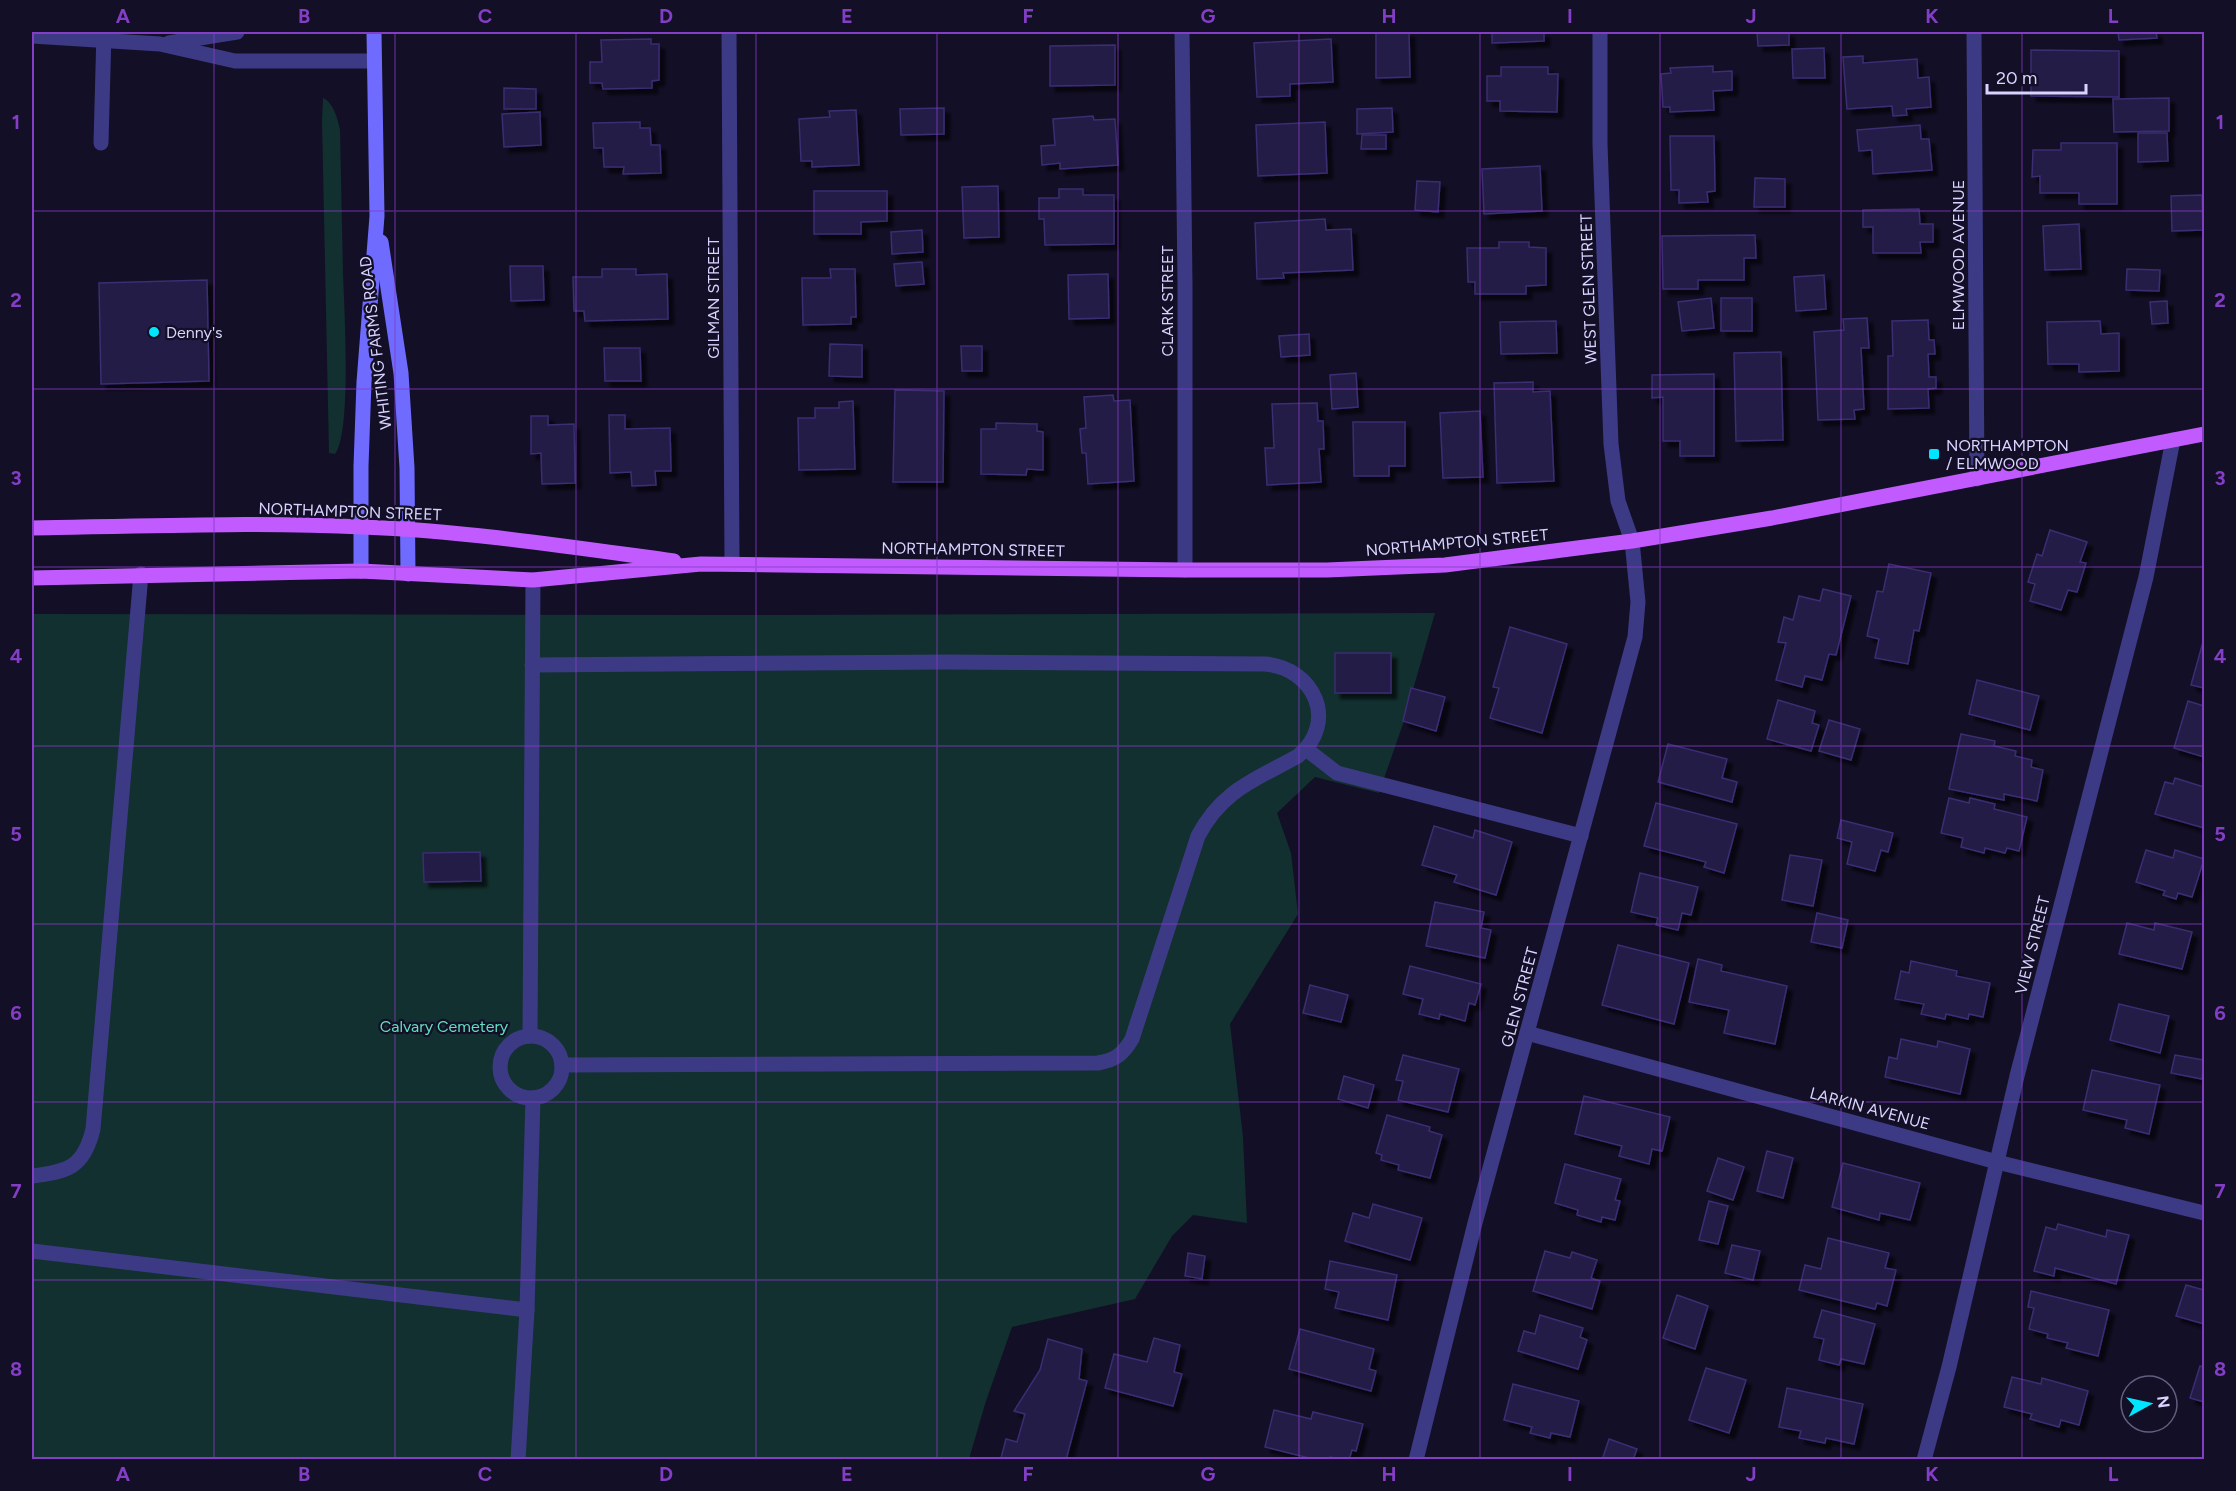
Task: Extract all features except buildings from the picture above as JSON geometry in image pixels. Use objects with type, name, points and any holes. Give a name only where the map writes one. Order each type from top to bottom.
[{"type":"main road","name":"WHITING FARMS ROAD","points":[[361,571],[364,382],[377,216],[374,32]]},
{"type":"main road","name":"WHITING FARMS ROAD","points":[[377,216],[400,373],[407,468],[408,574]]},
{"type":"main road","name":"NORTHAMPTON STREET","points":[[32,578],[361,571],[533,580],[701,564],[1185,570],[1327,570],[1445,565],[1632,541],[1772,519],[2205,434]]},
{"type":"main road","name":"NORTHAMPTON STREET","points":[[32,528],[361,526],[541,543],[701,564]]},
{"type":"street","points":[[160,44],[237,32]]},
{"type":"street","name":"GILMAN STREET","points":[[729,32],[732,564]]},
{"type":"street","name":"CLARK STREET","points":[[1182,32],[1185,570]]},
{"type":"street","name":"WEST GLEN STREET","points":[[1600,32],[1600,144],[1611,444],[1618,501],[1632,541]]},
{"type":"street","name":"ELMWOOD AVENUE","points":[[1974,32],[1977,479]]},
{"type":"street","points":[[32,36],[104,36],[160,44],[235,61],[374,61]]},
{"type":"street","points":[[101,143],[104,36]]},
{"type":"street","name":"VIEW STREET","points":[[1924,1460],[1949,1367],[2017,1076],[2146,578],[2173,440]]},
{"type":"street","name":"GLEN STREET","points":[[1416,1460],[1475,1224],[1635,637],[1638,602],[1632,541]]},
{"type":"street","points":[[32,1176],[71,1167],[82,1158],[89,1146],[93,1129],[141,574]]},
{"type":"street","points":[[530,1036],[533,580]]},
{"type":"street","points":[[532,664],[947,662],[1279,665],[1299,676],[1313,692],[1317,702],[1318,728],[1306,749],[1298,756],[1231,793],[1212,812],[1198,836],[1132,1039],[1123,1054],[1111,1061],[1098,1063],[562,1065]]},
{"type":"street","points":[[1306,749],[1338,773],[1581,836]]},
{"type":"street","name":"LARKIN AVENUE","points":[[1527,1033],[1997,1162],[2205,1213]]},
{"type":"street","points":[[530,1036],[540,1037],[548,1042],[560,1056],[562,1065],[561,1075],[552,1090],[532,1098],[517,1095],[509,1089],[503,1081],[501,1071],[501,1061],[505,1051],[512,1043],[530,1036]]},
{"type":"street","points":[[518,1460],[527,1310],[532,1098]]},
{"type":"street","points":[[32,1251],[527,1310]]},
{"type":"green space","points":[[323,98],[332,107],[340,130],[346,367],[344,421],[335,454],[329,453]]},
{"type":"green space","name":"Calvary Cemetery","points":[[1435,613],[1404,721],[1379,793],[1315,777],[1277,813],[1291,853],[1298,914],[1230,1024],[1243,1137],[1247,1223],[1193,1215],[1172,1236],[1135,1299],[1012,1327],[986,1401],[969,1459],[32,1460],[32,614]]},
{"type":"place","name":"Denny's","points":[[154,332]]},
{"type":"place","name":"NORTHAMPTON / ELMWOOD","points":[[1934,454]]}]
